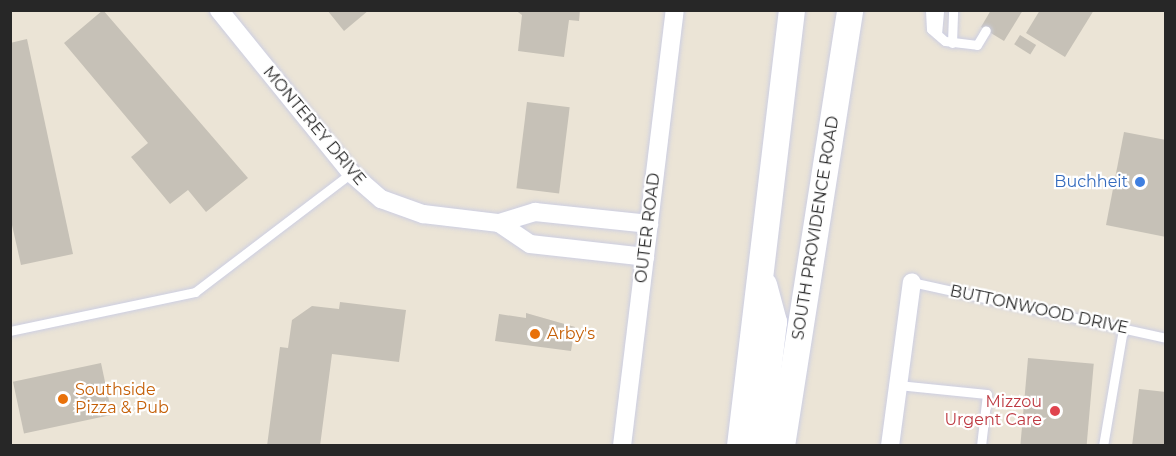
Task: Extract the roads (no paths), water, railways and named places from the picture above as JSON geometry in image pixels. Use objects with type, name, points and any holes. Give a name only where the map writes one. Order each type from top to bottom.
[{"type":"main road","points":[[740,446],[792,10]]},
{"type":"main road","name":"SOUTH PROVIDENCE ROAD","points":[[782,446],[850,10]]},
{"type":"main road","points":[[759,446],[774,322],[760,273]]},
{"type":"street","name":"MONTEREY DRIVE","points":[[219,10],[351,172],[381,199],[411,211],[499,223],[535,212],[649,224]]},
{"type":"street","name":"OUTER ROAD","points":[[622,446],[675,10]]},
{"type":"street","name":"MONTEREY DRIVE","points":[[499,223],[530,244],[645,256]]},
{"type":"street","points":[[890,446],[912,282]]},
{"type":"lane","points":[[930,10],[928,22],[937,34],[952,43],[977,45],[987,30]]},
{"type":"lane","points":[[937,34],[939,10]]},
{"type":"lane","points":[[952,43],[953,10]]},
{"type":"lane","points":[[10,330],[195,292],[351,172]]},
{"type":"lane","name":"BUTTONWOOD DRIVE","points":[[912,282],[1166,338]]},
{"type":"lane","points":[[1103,446],[1123,329]]},
{"type":"lane","points":[[898,385],[987,394],[981,446]]},
{"type":"place","name":"Buchheit","points":[[1140,182]]},
{"type":"place","name":"Arby's","points":[[535,334]]},
{"type":"place","name":"Southside Pizza & Pub","points":[[63,399]]},
{"type":"place","name":"Mizzou Urgent Care","points":[[1055,411]]}]
